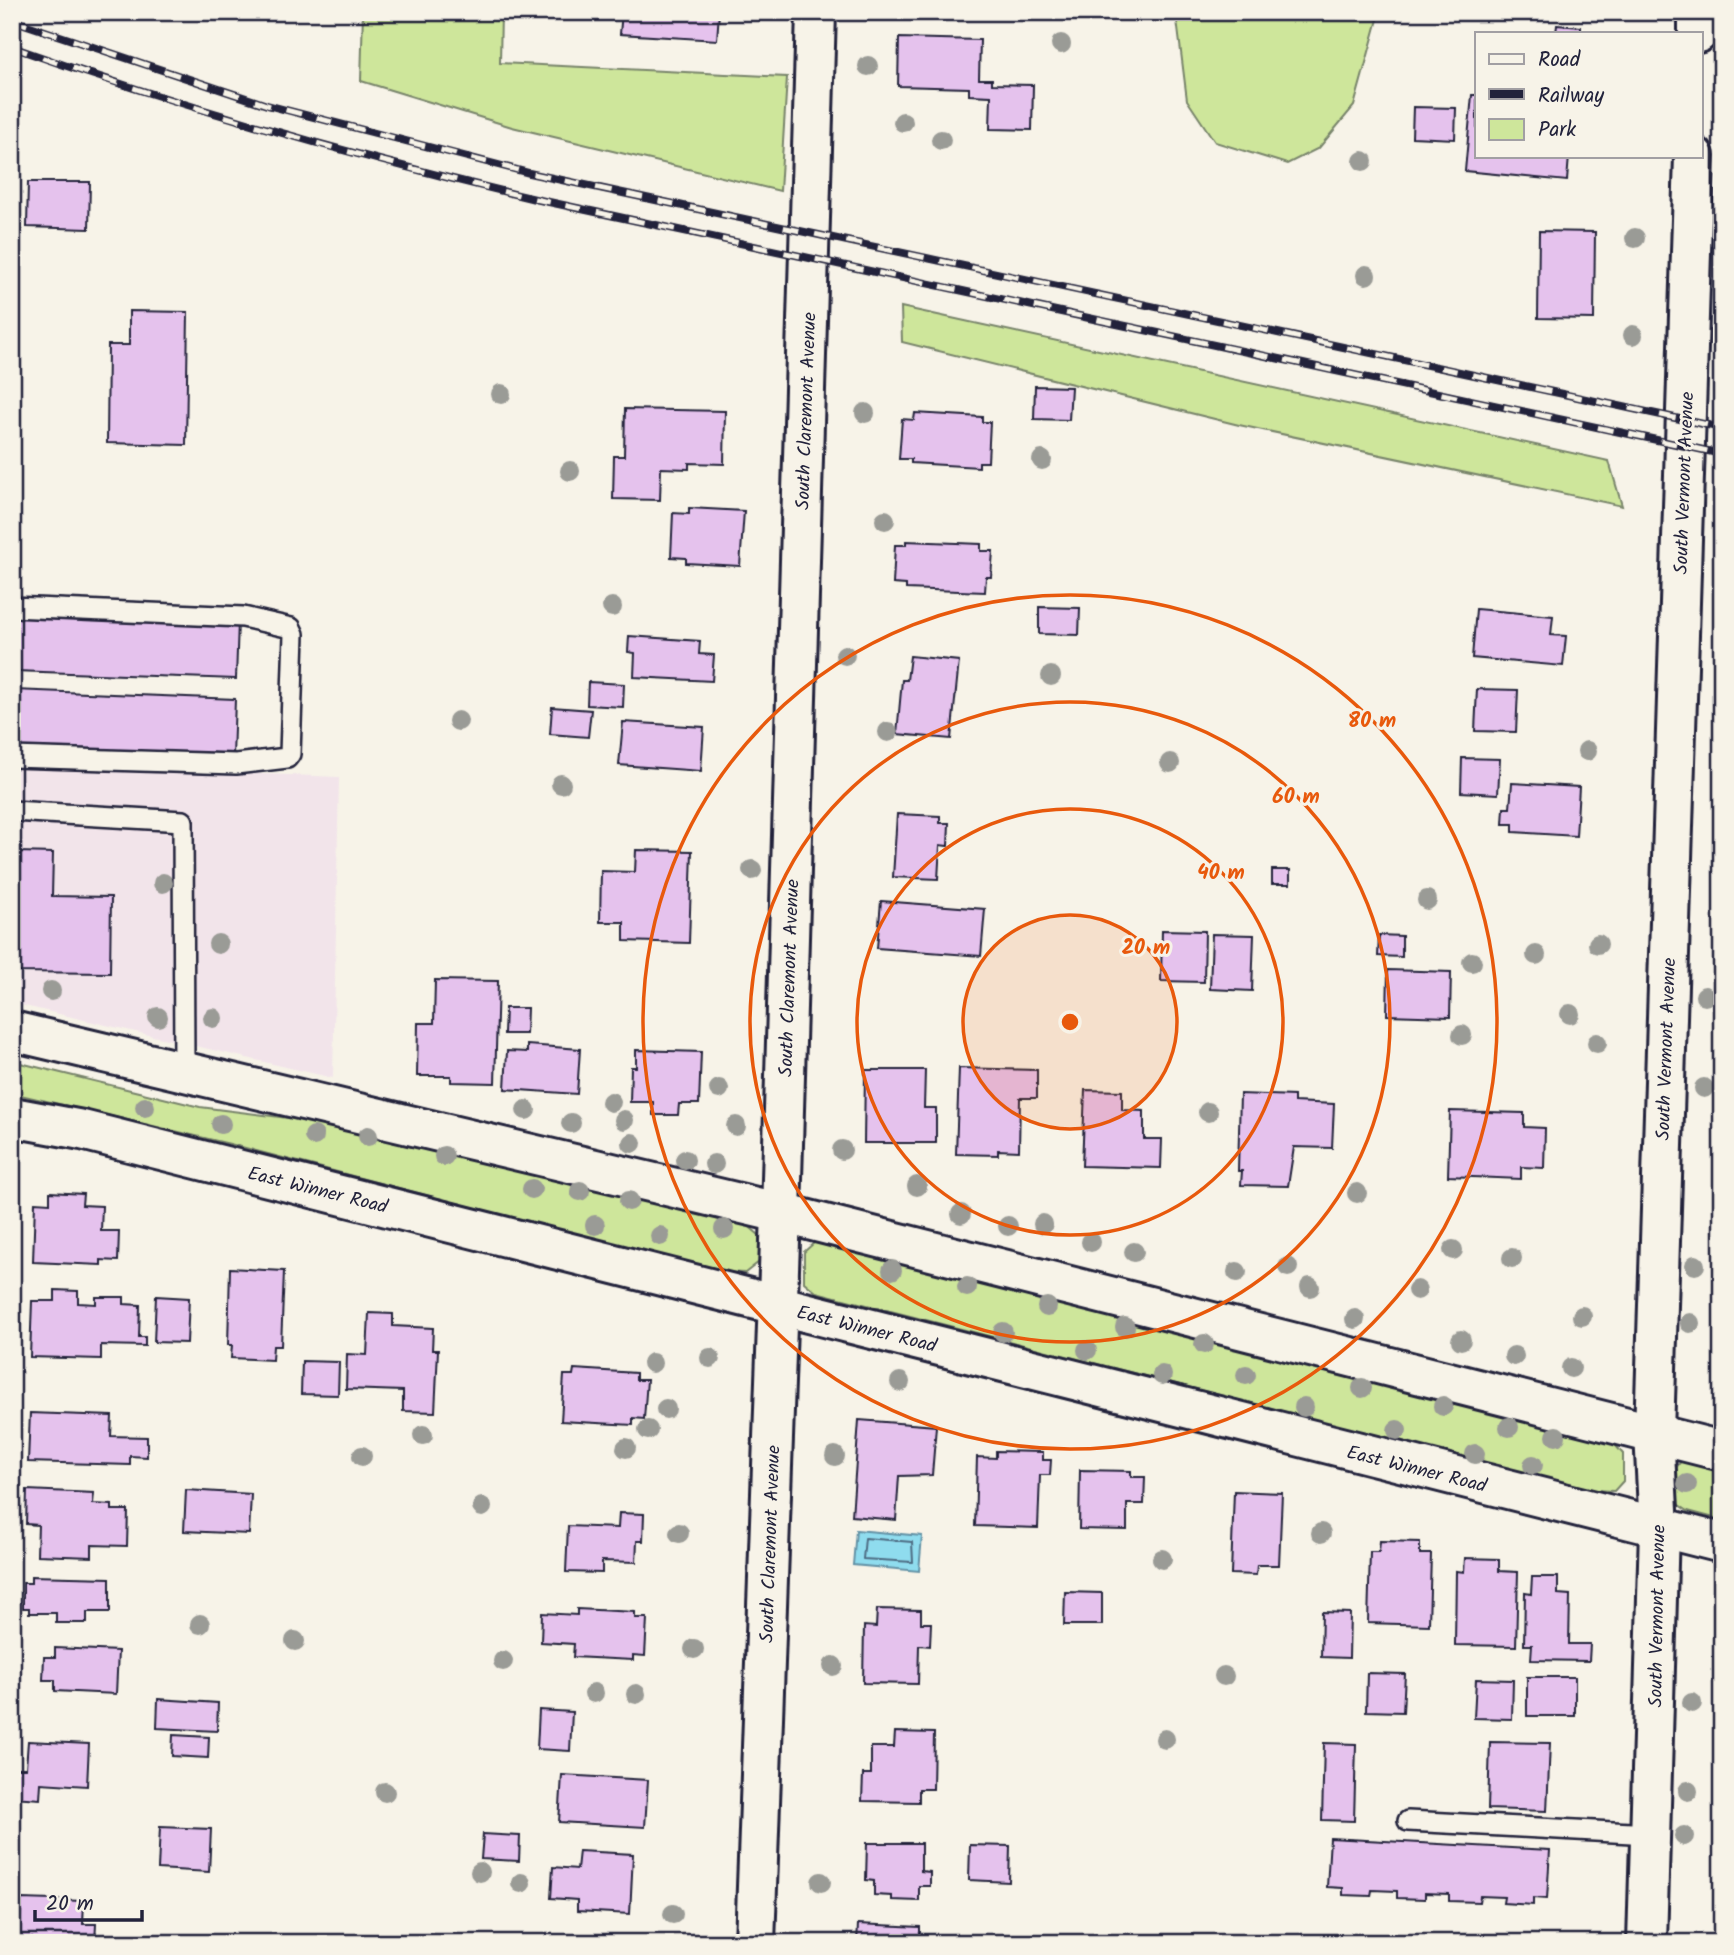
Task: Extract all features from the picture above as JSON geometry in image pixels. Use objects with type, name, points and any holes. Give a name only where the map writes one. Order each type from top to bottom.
[{"type":"street","name":"South Claremont Avenue","points":[[755,1943],[781,1213],[816,12]]},
{"type":"street","points":[[1698,12],[1698,32]]},
{"type":"street","name":"South Vermont Avenue","points":[[1647,1943],[1658,1529],[1654,1433],[1694,158]]},
{"type":"street","points":[[12,1031],[781,1213],[1722,1451]]},
{"type":"street","name":"East Winner Road","points":[[12,1117],[82,1130],[1722,1543]]},
{"type":"lane","points":[[12,607],[243,617],[291,628],[294,634],[290,754],[287,758],[236,764],[12,757]]},
{"type":"lane","points":[[12,811],[183,821],[184,1070]]},
{"type":"lane","points":[[1408,1821],[1650,1834]]},
{"type":"shaded area","points":[[12,764],[339,777],[333,1078],[12,1003]]},
{"type":"green space","points":[[363,12],[501,12],[500,63],[787,77],[780,191],[512,127],[361,81]]},
{"type":"green space","points":[[1176,12],[1380,12],[1354,106],[1319,148],[1287,164],[1215,142],[1187,100]]},
{"type":"green space","points":[[901,307],[1609,461],[1622,506],[1239,425],[902,342]]},
{"type":"green space","points":[[12,1061],[200,1107],[360,1127],[745,1223],[759,1235],[759,1262],[745,1273],[721,1272],[230,1144],[12,1093]]},
{"type":"green space","points":[[815,1242],[836,1244],[1609,1438],[1623,1454],[1623,1481],[1614,1491],[1591,1490],[816,1292],[804,1282],[804,1252]]},
{"type":"green space","points":[[1682,1460],[1722,1467],[1722,1520],[1688,1511],[1676,1503],[1673,1472]]},
{"type":"water","points":[[856,1530],[922,1536],[919,1571],[853,1565]]},
{"type":"building","points":[[622,12],[719,12],[717,40],[620,34]]},
{"type":"building","points":[[1557,25],[1581,27],[1581,32],[1556,32]]},
{"type":"building","points":[[899,38],[980,40],[979,79],[992,79],[992,84],[1033,85],[1032,130],[990,129],[991,96],[969,95],[969,88],[898,86]]},
{"type":"building","points":[[1472,95],[1475,95],[1475,158],[1569,158],[1567,181],[1465,171]]},
{"type":"building","points":[[1413,107],[1456,108],[1455,139],[1412,137]]},
{"type":"building","points":[[28,182],[90,182],[89,229],[27,227]]},
{"type":"building","points":[[1539,231],[1595,232],[1594,319],[1538,318]]},
{"type":"building","points":[[129,311],[188,312],[186,445],[107,443],[108,345],[129,345]]},
{"type":"building","points":[[1035,386],[1071,387],[1069,420],[1034,419]]},
{"type":"building","points":[[625,409],[725,411],[724,464],[689,463],[689,469],[661,468],[660,500],[613,499],[614,456],[624,456]]},
{"type":"building","points":[[915,413],[982,417],[982,422],[990,422],[988,462],[979,462],[979,467],[911,463],[911,459],[899,459],[902,419],[914,420]]},
{"type":"building","points":[[689,508],[744,511],[740,566],[686,563],[686,558],[671,557],[673,513],[689,514]]},
{"type":"building","points":[[906,541],[981,544],[981,551],[993,551],[991,577],[986,577],[985,592],[906,589],[906,585],[893,584],[895,545],[906,545]]},
{"type":"building","points":[[1039,607],[1080,608],[1079,635],[1039,634]]},
{"type":"building","points":[[1476,609],[1553,616],[1551,635],[1566,636],[1563,666],[1472,658]]},
{"type":"building","points":[[17,612],[238,621],[236,679],[15,671]]},
{"type":"building","points":[[629,636],[700,641],[699,654],[714,655],[712,681],[634,677],[635,653],[628,652]]},
{"type":"building","points":[[910,656],[959,661],[951,739],[897,734],[902,680],[907,680]]},
{"type":"building","points":[[588,682],[624,684],[623,707],[587,705]]},
{"type":"building","points":[[1477,689],[1518,690],[1516,732],[1475,731]]},
{"type":"building","points":[[14,690],[235,699],[233,757],[12,748]]},
{"type":"building","points":[[552,707],[591,710],[588,737],[550,734]]},
{"type":"building","points":[[623,722],[704,727],[701,771],[619,765]]},
{"type":"building","points":[[1462,758],[1500,759],[1498,794],[1461,792]]},
{"type":"building","points":[[1512,783],[1579,787],[1576,836],[1513,832],[1513,824],[1503,824],[1504,808],[1510,808]]},
{"type":"building","points":[[897,814],[940,816],[940,823],[949,823],[948,846],[940,845],[938,879],[893,877]]},
{"type":"building","points":[[636,850],[692,851],[689,943],[624,941],[624,922],[600,922],[601,871],[635,872]]},
{"type":"building","points":[[18,852],[53,853],[52,896],[111,897],[110,973],[12,972],[12,867],[17,867]]},
{"type":"building","points":[[1272,870],[1290,870],[1290,884],[1272,884]]},
{"type":"building","points":[[881,901],[985,909],[981,956],[877,948]]},
{"type":"building","points":[[1162,930],[1205,931],[1204,982],[1161,981]]},
{"type":"building","points":[[1212,934],[1254,935],[1252,991],[1210,989]]},
{"type":"building","points":[[1379,935],[1402,936],[1402,957],[1378,956]]},
{"type":"building","points":[[1388,970],[1451,972],[1450,1017],[1387,1015]]},
{"type":"building","points":[[435,980],[498,981],[495,1083],[451,1082],[451,1076],[417,1076],[418,1023],[434,1023]]},
{"type":"building","points":[[505,1008],[527,1008],[526,1034],[504,1034]]},
{"type":"building","points":[[527,1045],[580,1049],[577,1094],[505,1089],[507,1051],[527,1052]]},
{"type":"building","points":[[636,1050],[701,1052],[699,1104],[679,1104],[678,1115],[653,1115],[653,1102],[630,1102],[631,1067],[636,1067]]},
{"type":"building","points":[[959,1068],[1037,1070],[1037,1098],[1020,1098],[1019,1151],[998,1150],[998,1155],[956,1154]]},
{"type":"building","points":[[865,1070],[925,1070],[924,1108],[936,1108],[936,1143],[864,1143]]},
{"type":"building","points":[[1085,1090],[1122,1091],[1122,1110],[1144,1111],[1144,1139],[1162,1139],[1161,1168],[1082,1166]]},
{"type":"building","points":[[1240,1094],[1294,1096],[1294,1102],[1334,1104],[1332,1148],[1294,1147],[1288,1186],[1241,1185],[1242,1171],[1238,1171]]},
{"type":"building","points":[[1450,1111],[1524,1113],[1524,1127],[1545,1128],[1544,1168],[1521,1167],[1521,1179],[1448,1176]]},
{"type":"building","points":[[50,1192],[83,1194],[82,1205],[102,1206],[101,1231],[119,1231],[118,1261],[101,1260],[101,1265],[33,1262],[35,1202],[50,1203]]},
{"type":"building","points":[[230,1268],[284,1271],[281,1346],[273,1346],[272,1360],[231,1358],[232,1345],[228,1345]]},
{"type":"building","points":[[55,1290],[78,1291],[78,1303],[96,1304],[96,1297],[124,1297],[124,1304],[140,1305],[139,1337],[145,1337],[145,1346],[101,1345],[101,1359],[30,1357],[32,1301],[55,1301]]},
{"type":"building","points":[[156,1296],[189,1298],[187,1343],[154,1342]]},
{"type":"building","points":[[369,1313],[393,1314],[393,1326],[433,1328],[432,1350],[438,1350],[435,1412],[403,1411],[403,1391],[346,1389],[347,1354],[367,1355]]},
{"type":"building","points":[[302,1361],[339,1362],[338,1395],[301,1394]]},
{"type":"building","points":[[574,1369],[636,1373],[636,1380],[647,1380],[644,1419],[633,1418],[633,1425],[561,1421],[564,1375],[573,1375]]},
{"type":"building","points":[[30,1413],[112,1416],[111,1436],[147,1437],[147,1457],[130,1456],[130,1465],[28,1462]]},
{"type":"building","points":[[859,1420],[936,1426],[932,1475],[899,1476],[896,1520],[852,1516]]},
{"type":"building","points":[[996,1451],[1043,1452],[1043,1460],[1051,1460],[1050,1475],[1040,1475],[1038,1528],[975,1526],[977,1457],[996,1458]]},
{"type":"building","points":[[1080,1470],[1131,1471],[1131,1477],[1145,1477],[1144,1504],[1127,1504],[1127,1530],[1079,1529]]},
{"type":"building","points":[[27,1490],[94,1493],[93,1504],[112,1505],[112,1510],[128,1510],[127,1546],[92,1545],[92,1557],[37,1555],[38,1525],[26,1524]]},
{"type":"building","points":[[186,1490],[251,1494],[249,1534],[184,1531]]},
{"type":"building","points":[[1234,1491],[1282,1493],[1279,1565],[1257,1565],[1256,1575],[1231,1574]]},
{"type":"building","points":[[619,1513],[644,1514],[643,1541],[637,1541],[636,1562],[602,1561],[602,1573],[566,1572],[568,1526],[618,1528]]},
{"type":"building","points":[[1380,1541],[1420,1542],[1420,1554],[1431,1554],[1429,1625],[1368,1623],[1370,1552],[1379,1552]]},
{"type":"building","points":[[1465,1558],[1499,1559],[1499,1571],[1518,1572],[1516,1646],[1455,1645],[1456,1571],[1464,1572]]},
{"type":"building","points":[[31,1576],[110,1578],[110,1612],[87,1612],[87,1623],[56,1623],[56,1613],[29,1613],[29,1608],[23,1608],[23,1583],[31,1583]]},
{"type":"building","points":[[1532,1577],[1558,1577],[1558,1594],[1570,1595],[1569,1644],[1590,1644],[1589,1661],[1531,1660],[1532,1645],[1524,1645],[1525,1593],[1531,1594]]},
{"type":"building","points":[[1065,1592],[1102,1593],[1102,1625],[1064,1625]]},
{"type":"building","points":[[577,1609],[635,1612],[635,1618],[647,1618],[645,1656],[633,1655],[633,1660],[573,1657],[574,1644],[541,1642],[542,1613],[577,1615]]},
{"type":"building","points":[[877,1609],[921,1610],[921,1623],[931,1623],[930,1646],[919,1645],[918,1684],[863,1683],[864,1626],[876,1627]]},
{"type":"building","points":[[1322,1612],[1350,1613],[1349,1658],[1321,1657]]},
{"type":"building","points":[[55,1648],[118,1651],[116,1694],[55,1691],[55,1680],[43,1680],[44,1657],[55,1657]]},
{"type":"building","points":[[1367,1673],[1405,1674],[1403,1712],[1366,1711]]},
{"type":"building","points":[[1527,1677],[1575,1677],[1575,1716],[1527,1716]]},
{"type":"building","points":[[1476,1679],[1513,1680],[1512,1719],[1474,1718]]},
{"type":"building","points":[[158,1699],[218,1703],[217,1731],[157,1728]]},
{"type":"building","points":[[539,1710],[572,1712],[570,1751],[537,1749]]},
{"type":"building","points":[[895,1732],[934,1733],[933,1789],[919,1789],[919,1802],[862,1801],[863,1774],[871,1774],[871,1747],[894,1747]]},
{"type":"building","points":[[173,1735],[209,1737],[208,1758],[172,1756]]},
{"type":"building","points":[[28,1741],[89,1744],[87,1786],[41,1783],[40,1799],[13,1797],[15,1768],[26,1768]]},
{"type":"building","points":[[1490,1742],[1550,1743],[1547,1811],[1488,1809]]},
{"type":"building","points":[[1324,1743],[1356,1744],[1354,1821],[1322,1820]]},
{"type":"building","points":[[562,1775],[648,1780],[645,1827],[559,1822]]},
{"type":"building","points":[[160,1827],[211,1829],[209,1872],[158,1869]]},
{"type":"building","points":[[483,1834],[520,1836],[519,1861],[481,1859]]},
{"type":"building","points":[[1330,1838],[1550,1850],[1547,1899],[1533,1898],[1533,1905],[1503,1903],[1504,1897],[1480,1896],[1479,1902],[1449,1901],[1449,1894],[1425,1893],[1425,1899],[1397,1898],[1397,1891],[1372,1890],[1371,1896],[1343,1895],[1343,1888],[1327,1887]]},
{"type":"building","points":[[867,1843],[921,1843],[921,1871],[930,1872],[930,1886],[919,1886],[919,1901],[892,1900],[892,1896],[874,1895],[874,1881],[866,1880]]},
{"type":"building","points":[[970,1845],[1010,1846],[1009,1882],[969,1880]]},
{"type":"building","points":[[579,1851],[633,1854],[630,1914],[577,1911],[577,1900],[551,1898],[553,1867],[577,1869]]},
{"type":"building","points":[[21,1899],[84,1901],[83,1924],[96,1924],[95,1943],[31,1943],[32,1938],[19,1938]]},
{"type":"building","points":[[858,1924],[920,1927],[920,1943],[857,1943]]},
{"type":"railway","points":[[12,20],[267,105],[529,173],[1722,428]]},
{"type":"railway","points":[[12,47],[141,91],[272,130],[535,199],[1722,454]]}]
